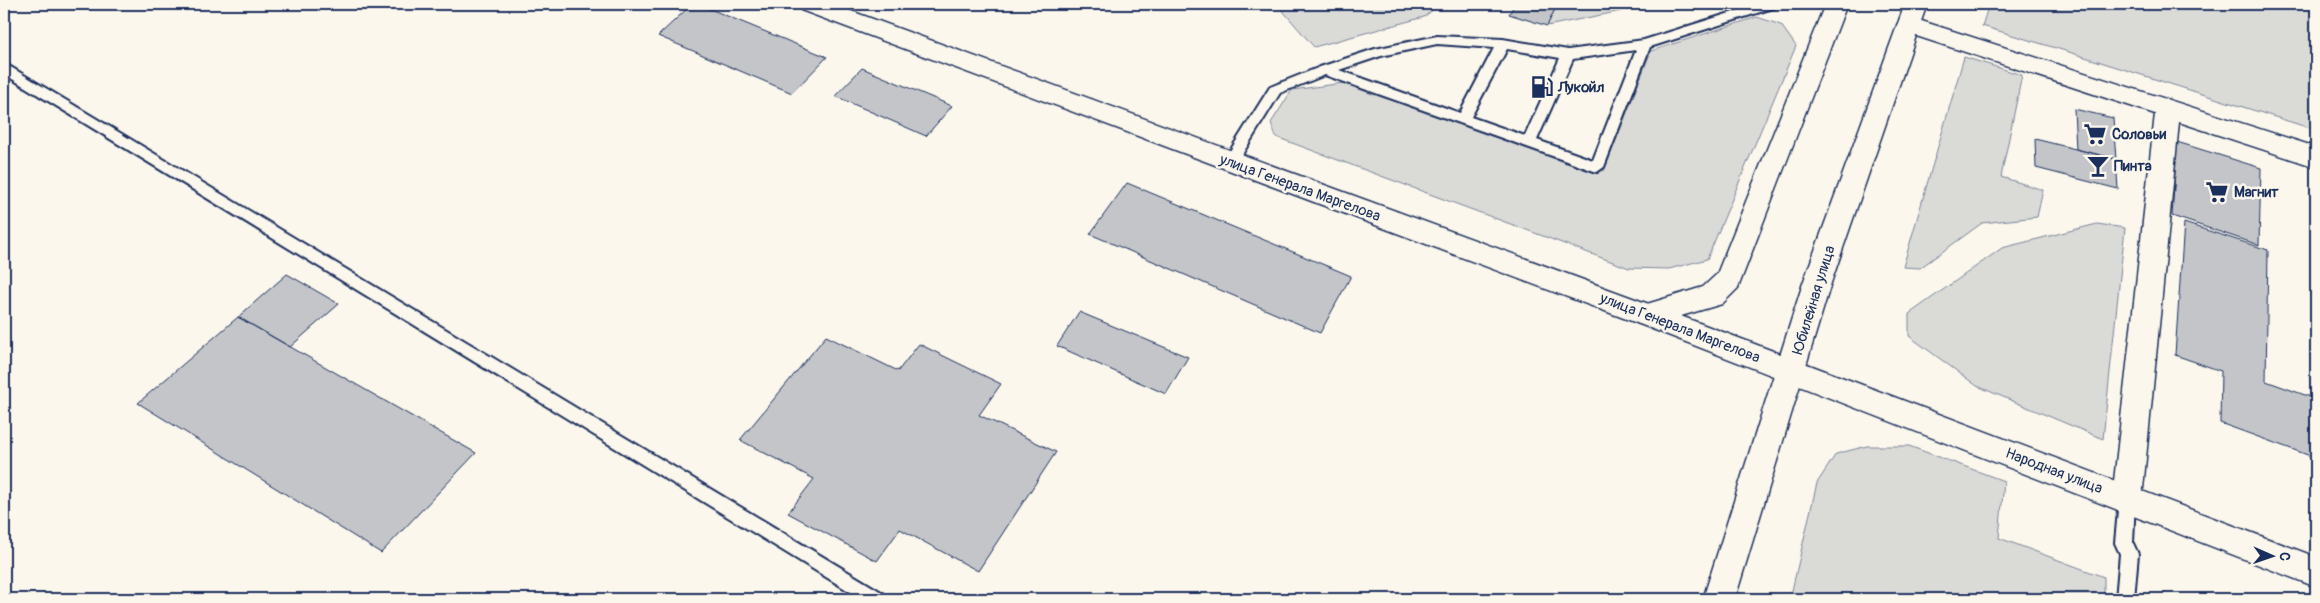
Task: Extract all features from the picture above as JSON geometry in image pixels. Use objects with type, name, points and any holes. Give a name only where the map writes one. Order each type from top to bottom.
[{"type":"main road","name":"улица Генерала Маргелова","points":[[809,4],[1792,370]]},
{"type":"main road","points":[[1647,315],[1712,296],[1728,280],[1836,4]]},
{"type":"main road","points":[[1912,14],[2168,110],[2316,158]]},
{"type":"main road","name":"Юбилейная улица","points":[[1719,599],[1818,283],[1912,14]]},
{"type":"main road","points":[[2127,499],[2168,110]]},
{"type":"main road","name":"Народная улица","points":[[1792,370],[2316,572]]},
{"type":"lane","points":[[1230,162],[1275,90],[1325,70],[1380,52],[1436,40],[1503,44],[1568,56],[1645,44],[1772,4]]},
{"type":"lane","points":[[1463,119],[1503,44]]},
{"type":"lane","points":[[1325,70],[1597,167],[1645,44]]},
{"type":"lane","points":[[1529,143],[1568,56]]},
{"type":"lane","points":[[4,68],[877,599]]},
{"type":"lane","points":[[2125,599],[2129,554],[2124,543],[2127,499]]},
{"type":"shaded area","points":[[1277,4],[1440,4],[1424,17],[1314,47]]},
{"type":"shaded area","points":[[1539,4],[1656,4],[1547,26],[1555,9]]},
{"type":"shaded area","points":[[1989,4],[2316,4],[2316,130],[1982,26]]},
{"type":"shaded area","points":[[1757,17],[1781,25],[1796,46],[1707,259],[1669,269],[1629,268],[1276,137],[1271,123],[1292,90],[1351,82],[1604,171],[1651,51]]},
{"type":"shaded area","points":[[1964,57],[2022,75],[2001,177],[2043,190],[2037,217],[1982,223],[1920,268],[1903,267]]},
{"type":"shaded area","points":[[2097,224],[2125,228],[2103,439],[1977,386],[1909,336],[1909,314],[2002,248]]},
{"type":"shaded area","points":[[1867,446],[1909,446],[2004,481],[1999,538],[2104,577],[2104,599],[1790,599],[1817,483],[1836,454]]},
{"type":"building","points":[[692,4],[698,4],[827,57],[792,93],[658,36]]},
{"type":"building","points":[[1227,4],[1259,4],[1256,8],[1231,9]]},
{"type":"building","points":[[1515,4],[1539,4],[1555,9],[1547,26],[1509,14]]},
{"type":"building","points":[[862,68],[952,106],[926,136],[835,96]]},
{"type":"building","name":"Соловьи","points":[[2074,109],[2113,118],[2116,159],[2076,149]]},
{"type":"building","points":[[2035,139],[2116,159],[2118,189],[2036,168]]},
{"type":"building","name":"Магнит","points":[[2177,142],[2261,168],[2259,245],[2172,216]]},
{"type":"building","points":[[1127,183],[1351,276],[1320,333],[1090,234]]},
{"type":"building","points":[[2184,223],[2268,250],[2266,381],[2316,399],[2316,458],[2220,423],[2221,371],[2175,355]]},
{"type":"building","points":[[287,274],[339,304],[290,347],[238,317]]},
{"type":"building","points":[[1079,312],[1188,357],[1166,394],[1057,346]]},
{"type":"building","points":[[238,317],[476,453],[381,553],[138,403]]},
{"type":"building","points":[[826,336],[898,371],[919,344],[1001,384],[979,415],[1056,452],[978,571],[900,529],[877,561],[788,513],[814,479],[740,440]]},
{"type":"place","name":"Лукойл","points":[[1542,87]]},
{"type":"place","name":"Соловьи","points":[[2095,134]]},
{"type":"place","name":"Пинта","points":[[2098,166]]},
{"type":"place","name":"Магнит","points":[[2217,192]]}]
